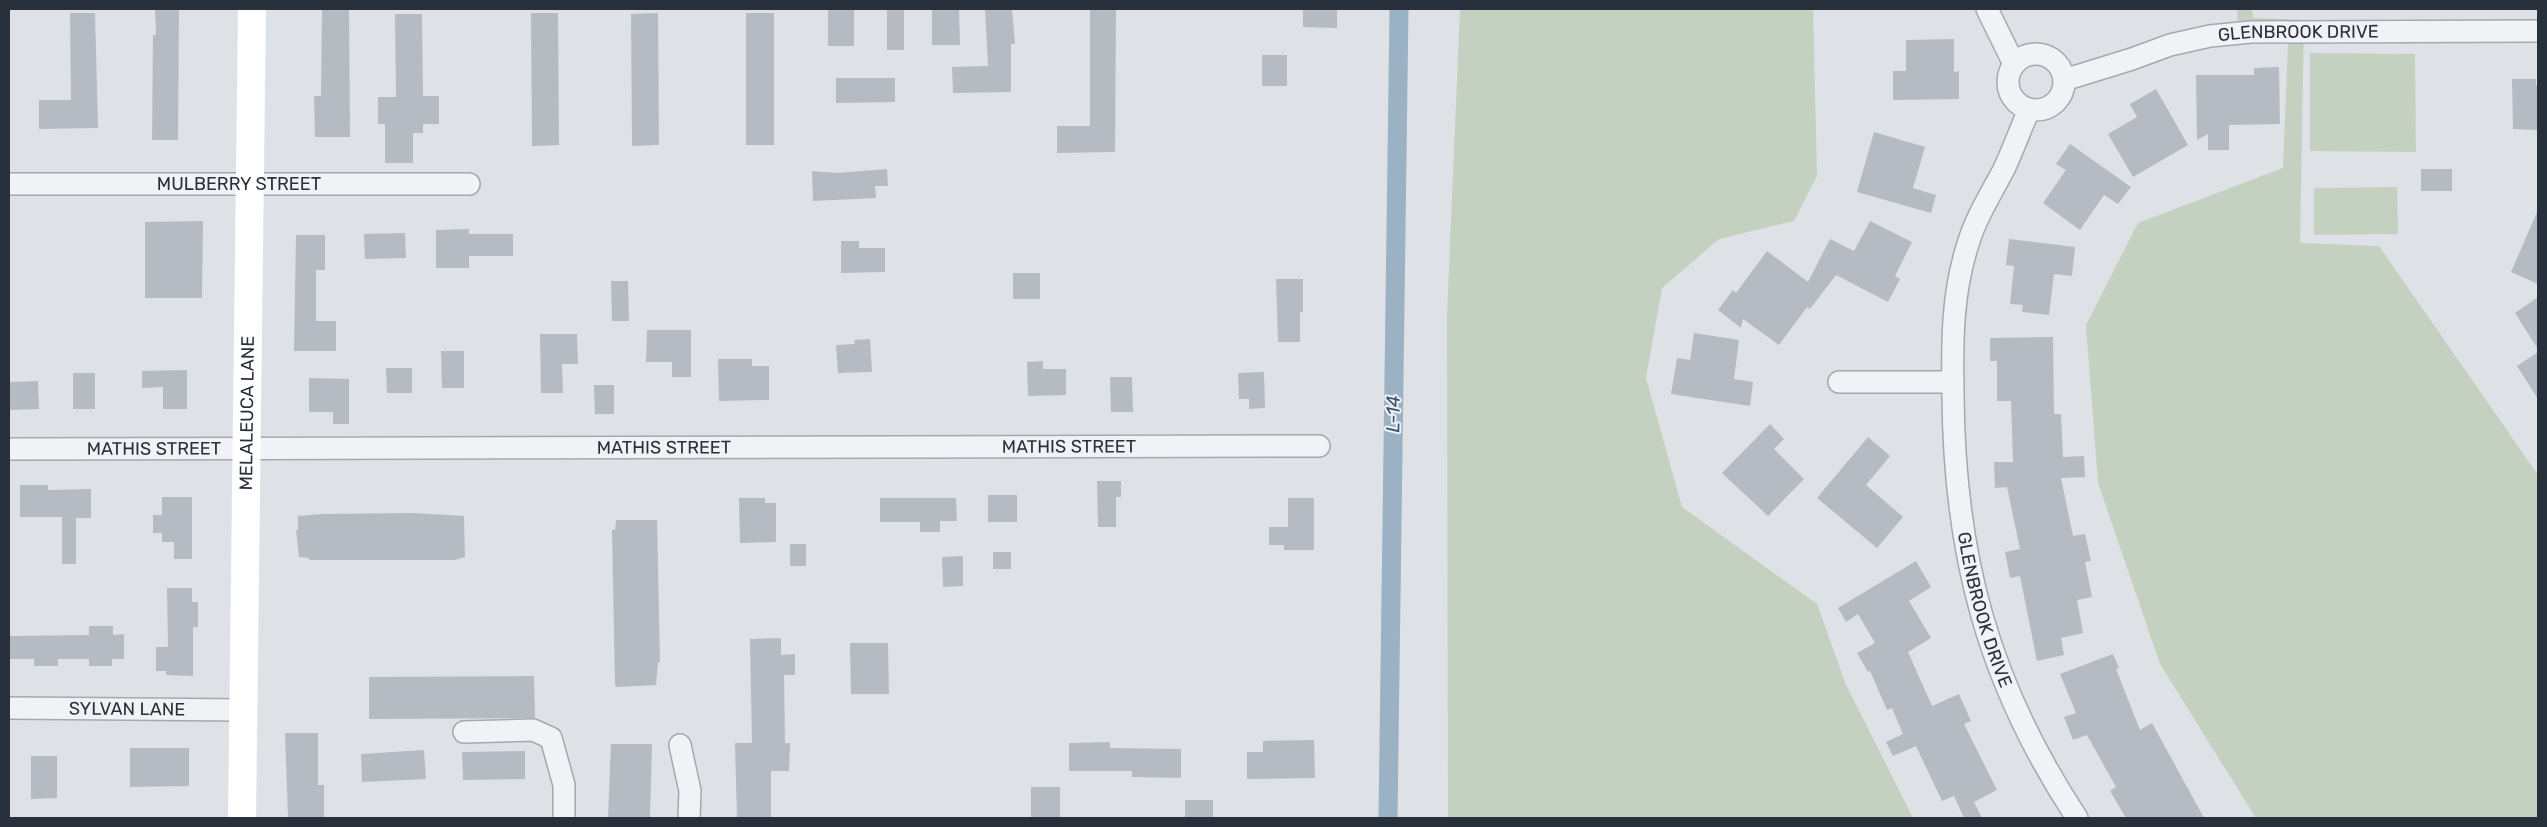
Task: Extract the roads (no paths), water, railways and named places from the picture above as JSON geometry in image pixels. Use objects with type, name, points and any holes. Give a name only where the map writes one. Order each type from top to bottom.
[{"type":"street","name":"MELALEUCA LANE","points":[[242,818],[252,9]]},
{"type":"street","points":[[1987,9],[2014,64]]},
{"type":"street","name":"GLENBROOK DRIVE","points":[[2064,80],[2170,45],[2210,36],[2250,32],[2538,32]]},
{"type":"street","points":[[2028,55],[2047,56],[2060,67],[2064,80],[2062,95],[2056,103],[2048,108],[2029,110],[2013,99],[2008,90],[2009,72],[2014,64],[2028,55]]},
{"type":"street","name":"GLENBROOK DRIVE","points":[[2029,110],[1968,243],[1958,283],[1953,323],[1955,478],[1972,586],[1987,638],[2006,690],[2030,740],[2077,818]]},
{"type":"street","name":"MULBERRY STREET","points":[[9,184],[469,184]]},
{"type":"street","points":[[1839,382],[1953,382]]},
{"type":"street","name":"MATHIS STREET","points":[[9,449],[1319,446]]},
{"type":"street","name":"SYLVAN LANE","points":[[9,708],[244,710]]},
{"type":"street","points":[[464,732],[532,730],[551,738],[564,785],[564,818]]},
{"type":"street","points":[[680,745],[690,790],[690,818]]},
{"type":"waterway","name":"L-14","points":[[1388,818],[1399,9]]}]
